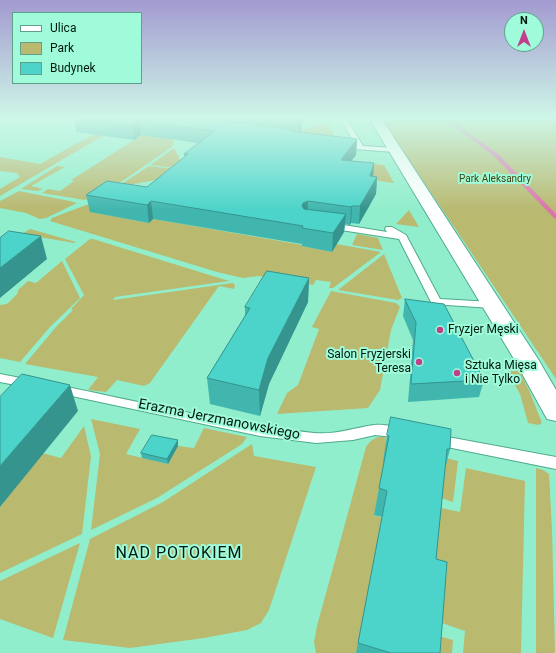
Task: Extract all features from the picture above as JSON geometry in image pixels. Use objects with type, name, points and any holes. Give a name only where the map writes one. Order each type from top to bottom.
[{"type":"street","points":[[395,150],[546,391],[556,412]]},
{"type":"lane","points":[[356,148],[395,150]]},
{"type":"lane","points":[[322,225],[403,237]]},
{"type":"lane","points":[[389,229],[403,237],[436,302],[492,305]]},
{"type":"lane","name":"Erazma Jerzmanowskiego","points":[[0,378],[102,397],[260,431],[316,438],[353,435],[375,430],[412,435]]},
{"type":"lane","points":[[426,438],[556,463]]},
{"type":"green space","points":[[68,148],[81,148],[0,196],[0,189],[20,177],[17,173],[0,171],[0,157],[40,164]]},
{"type":"green space","points":[[121,148],[169,148],[124,180],[85,200],[42,193],[48,189],[60,191],[74,181],[71,180]]},
{"type":"green space","points":[[173,148],[180,159],[175,168],[150,165]]},
{"type":"green space","name":"Park Aleksandry","points":[[401,148],[556,148],[556,379]]},
{"type":"green space","points":[[367,163],[384,165],[394,183],[379,181],[364,169]]},
{"type":"green space","points":[[57,166],[65,167],[31,186],[43,189],[38,191],[21,189]]},
{"type":"green space","points":[[149,166],[174,169],[161,179],[117,187]]},
{"type":"green space","points":[[19,191],[77,203],[46,218],[40,219],[26,213],[0,208],[0,201]]},
{"type":"green space","points":[[89,205],[91,212],[149,223],[153,219],[303,245],[302,246],[332,252],[336,244],[381,252],[333,288],[329,288],[331,282],[316,280],[313,285],[258,276],[243,278],[217,272],[50,221],[52,218]]},
{"type":"green space","points":[[409,210],[419,227],[396,224]]},
{"type":"green space","points":[[30,229],[76,242],[74,243],[22,234]]},
{"type":"green space","points":[[357,234],[378,238],[383,250],[352,245]]},
{"type":"green space","points":[[90,239],[229,281],[115,297],[113,300],[233,283],[235,285],[234,289],[219,286],[150,383],[144,386],[117,380],[106,392],[88,390],[98,377],[25,364],[56,327],[73,310],[71,309],[84,295],[65,259]]},
{"type":"green space","points":[[384,254],[402,298],[398,300],[338,290]]},
{"type":"green space","points":[[62,261],[80,298],[50,327],[20,362],[0,358],[0,305],[7,304],[18,293],[18,290],[28,281],[36,283]]},
{"type":"green space","points":[[331,291],[396,303],[400,307],[391,330],[380,390],[368,408],[277,414],[287,393],[298,385],[319,329],[312,327]]},
{"type":"green space","points":[[510,363],[516,365],[529,390],[542,423],[538,425],[528,423],[520,394],[503,364]]},
{"type":"green space","points":[[91,419],[140,429],[126,454],[168,464],[178,446],[194,448],[204,428],[247,437],[242,444],[157,498],[91,530],[100,454]]},
{"type":"green space","points":[[84,426],[91,456],[82,534],[0,573],[0,507],[42,453],[61,458]]},
{"type":"green space","points":[[385,436],[385,465],[374,515],[382,518],[357,653],[316,653],[314,642],[317,626],[366,447],[374,439]]},
{"type":"green space","points":[[252,444],[254,456],[316,467],[269,610],[261,623],[247,630],[204,638],[130,648],[63,640],[90,539],[163,502]]},
{"type":"green space","points":[[445,458],[458,461],[453,502],[438,497]]},
{"type":"green space","points":[[466,468],[525,481],[521,653],[463,653],[465,631],[436,621],[429,585],[437,507],[460,512]]},
{"type":"green space","points":[[536,468],[549,474],[555,653],[536,653]]},
{"type":"green space","points":[[80,543],[53,638],[0,619],[0,581]]},
{"type":"green space","points":[[435,635],[453,640],[452,653],[434,653]]},
{"type":"building","points":[[191,148],[350,148],[341,160],[374,163],[370,176],[377,177],[360,206],[351,207],[308,201],[303,203],[302,206],[304,209],[346,214],[333,233],[302,228],[303,226],[151,201],[147,205],[86,195],[107,181],[147,187],[188,154],[184,154]]},
{"type":"building","points":[[9,231],[41,236],[0,268],[0,238]]},
{"type":"building","points":[[267,271],[309,278],[268,358],[259,390],[207,378],[250,308],[245,307]]},
{"type":"building","points":[[405,299],[444,304],[484,380],[411,384],[416,323]]},
{"type":"building","points":[[22,374],[70,385],[0,466],[0,397]]},
{"type":"building","points":[[391,417],[451,429],[450,449],[447,449],[436,559],[447,562],[440,653],[391,653],[358,643],[387,491],[379,488]]},
{"type":"building","points":[[152,435],[178,440],[167,459],[141,453]]},
{"type":"waterway","points":[[487,148],[496,155],[556,217]]},
{"type":"place","name":"Fryzjer Męski","points":[[440,330]]},
{"type":"place","name":"Salon Fryzjerski Teresa","points":[[419,362]]},
{"type":"place","name":"Sztuka Mięsa i Nie Tylko","points":[[457,373]]},
{"type":"district","name":"NAD POTOKIEM","points":[[179,554]]}]
